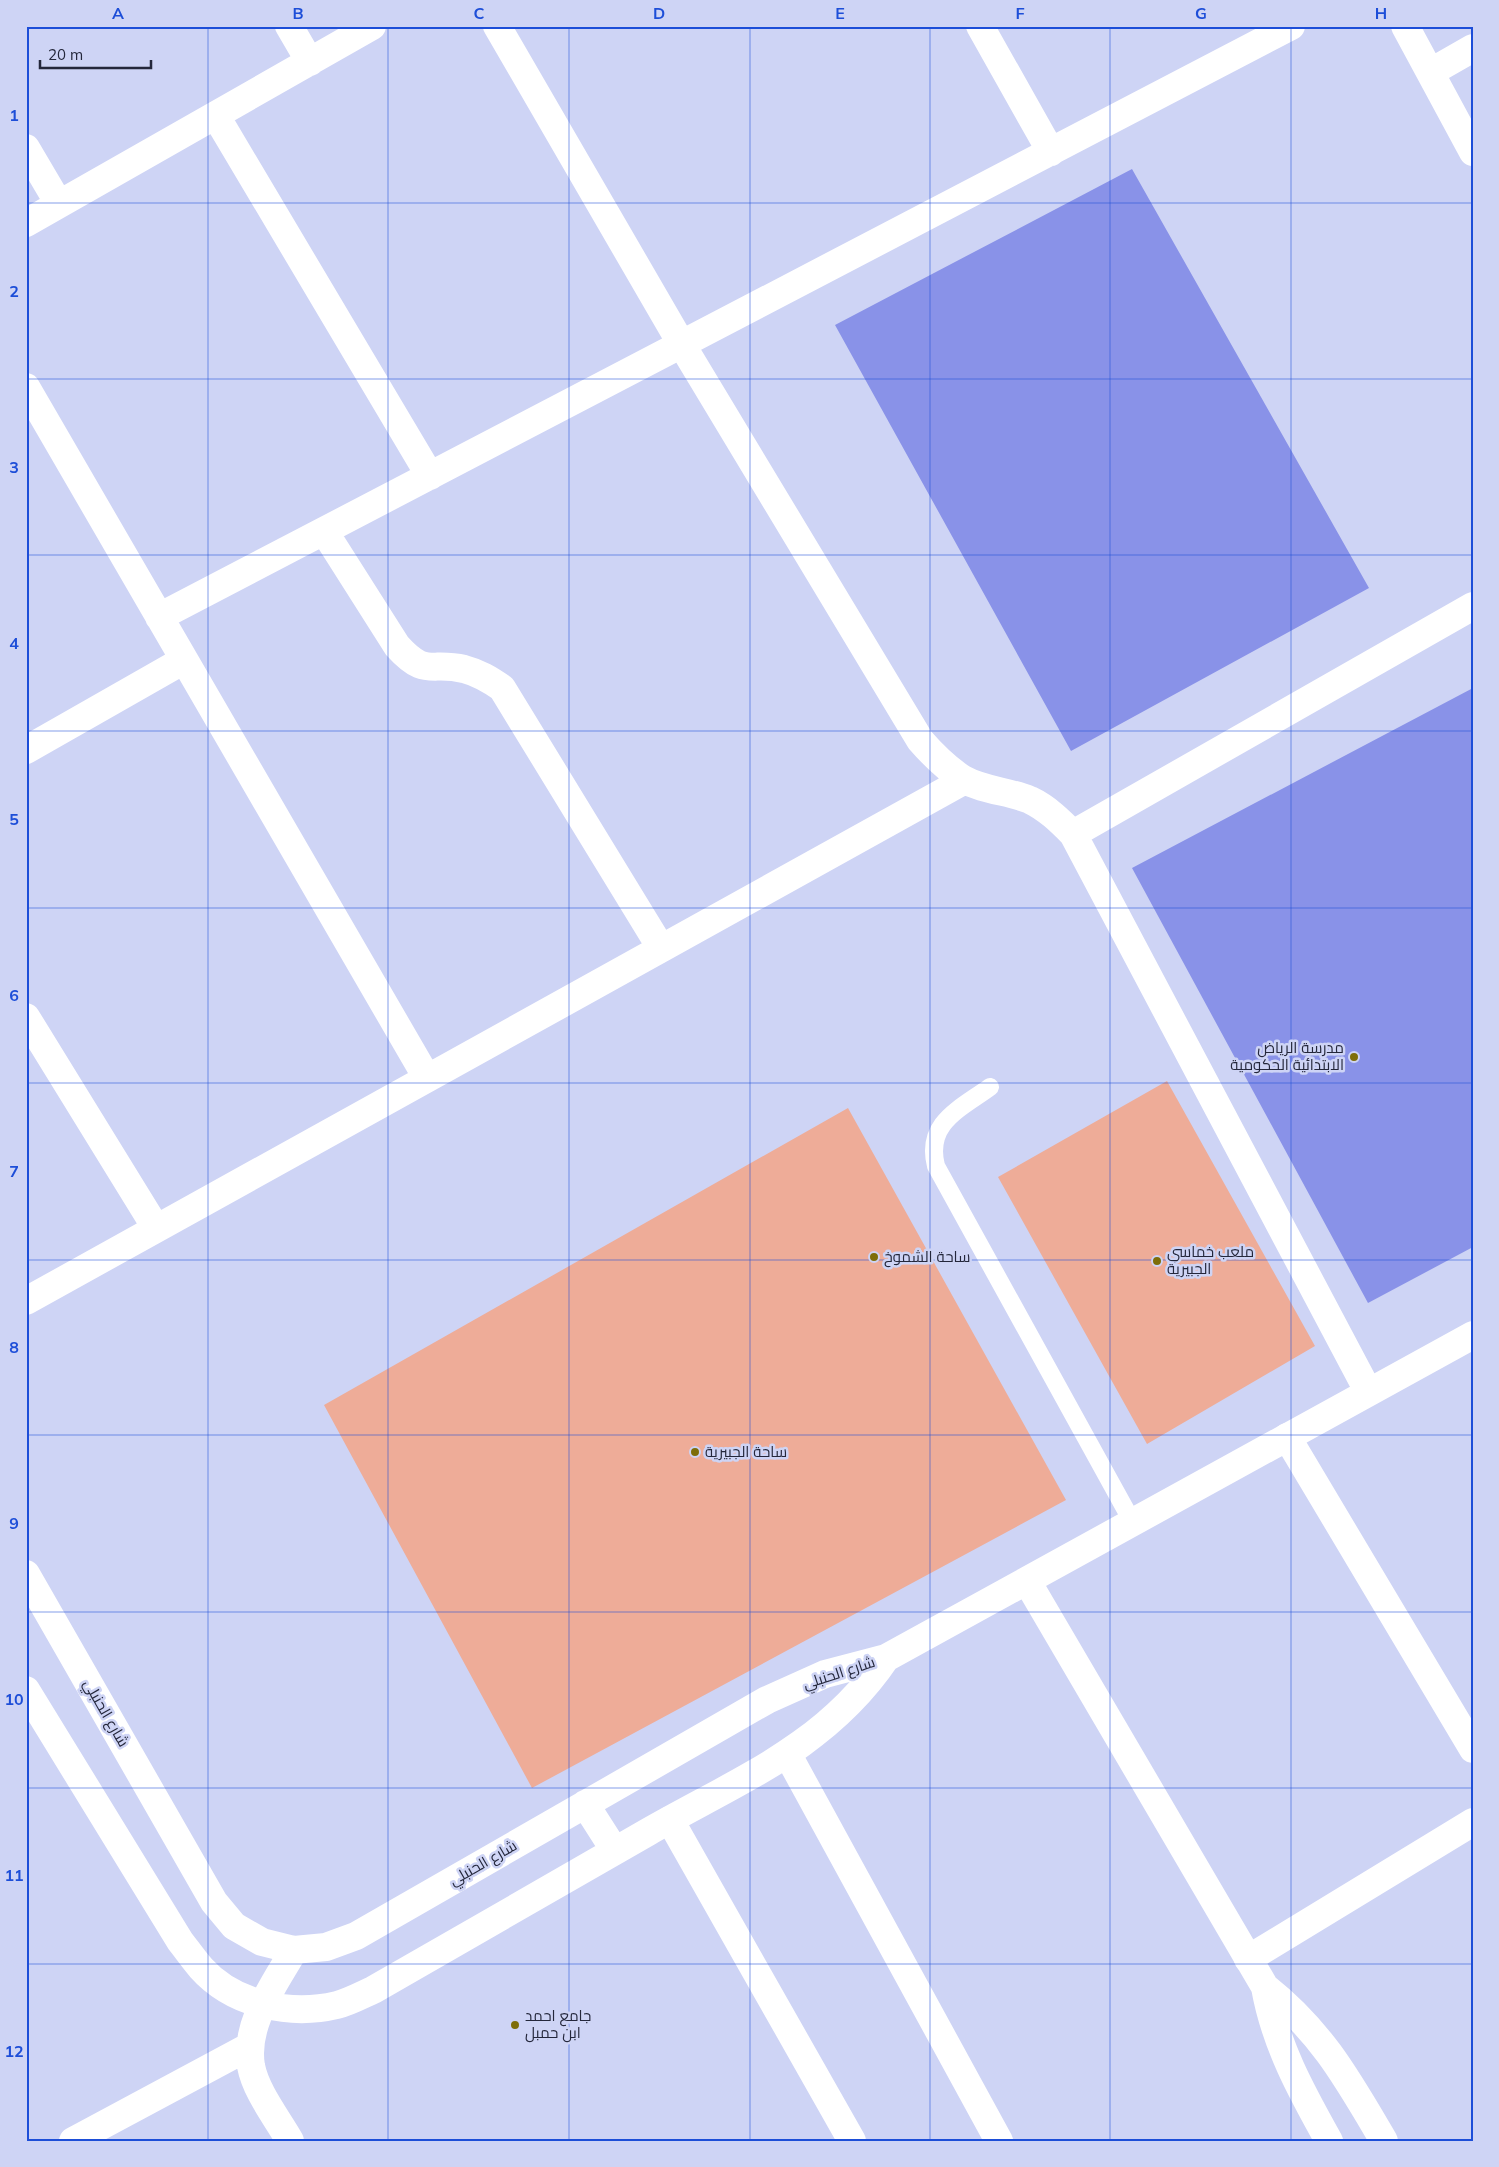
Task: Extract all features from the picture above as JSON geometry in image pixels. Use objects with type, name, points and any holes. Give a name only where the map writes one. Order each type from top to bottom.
[{"type":"street","points":[[289,26],[310,62]]},
{"type":"street","points":[[26,223],[372,26]]},
{"type":"street","points":[[497,26],[682,345],[920,740],[939,761],[965,780],[1000,793],[1029,800],[1053,814],[1073,834],[1368,1391]]},
{"type":"street","points":[[980,26],[1051,152]]},
{"type":"street","points":[[159,617],[1291,26]]},
{"type":"street","points":[[1404,26],[1431,72],[1473,152]]},
{"type":"street","points":[[1431,72],[1473,48]]},
{"type":"street","points":[[216,116],[430,476]]},
{"type":"street","points":[[26,148],[59,204]]},
{"type":"street","points":[[26,387],[427,1078]]},
{"type":"street","points":[[324,531],[396,646],[410,660],[428,668],[462,668],[483,675],[502,688],[661,948]]},
{"type":"street","points":[[1073,834],[1473,606]]},
{"type":"street","points":[[26,750],[184,660]]},
{"type":"street","points":[[26,1300],[965,780]]},
{"type":"street","points":[[26,1017],[156,1228]]},
{"type":"street","points":[[886,1658],[1473,1334]]},
{"type":"street","points":[[1287,1437],[1473,1749]]},
{"type":"street","name":"شارع الحنبلي","points":[[26,1574],[214,1902],[234,1926],[262,1942],[294,1950],[326,1947],[356,1936],[788,1690],[825,1674],[855,1664],[886,1658]]},
{"type":"street","points":[[1027,1580],[1265,1987],[1285,2003],[1323,2043],[1339,2064],[1384,2141]]},
{"type":"street","name":"شارع الحنبلي","points":[[26,1690],[180,1941],[202,1970],[232,1992],[262,2005],[303,2010],[339,2004],[373,1990],[615,1851],[788,1755],[828,1725],[849,1705],[869,1683],[886,1658]]},
{"type":"street","points":[[788,1755],[1000,2141]]},
{"type":"street","points":[[585,1804],[615,1851]]},
{"type":"street","points":[[670,1820],[852,2141]]},
{"type":"street","points":[[1248,1959],[1473,1822]]},
{"type":"street","points":[[290,2141],[259,2087],[251,2067],[250,2046],[254,2026],[262,2005],[294,1950]]},
{"type":"street","points":[[1265,1987],[1269,2013],[1287,2064],[1330,2141]]},
{"type":"street","points":[[72,2141],[250,2046]]},
{"type":"lane","points":[[990,1088],[943,1123],[934,1143],[936,1166],[1133,1522]]},
{"type":"shaded area","name":"ملعب خماسي الجبيرية","points":[[1167,1081],[1315,1346],[1147,1444],[998,1177]]},
{"type":"shaded area","name":"ساحة الجبيرية","points":[[848,1108],[1066,1500],[532,1788],[324,1405]]},
{"type":"building","points":[[1132,169],[1369,588],[1071,751],[835,325]]},
{"type":"building","name":"مدرسة الرياض الابتدائية الحكومية","points":[[1473,688],[1473,1247],[1368,1303],[1132,868]]},
{"type":"place","name":"مدرسة الرياض الابتدائية الحكومية","points":[[1354,1057]]},
{"type":"place","name":"ساحة الشموخ","points":[[874,1257]]},
{"type":"place","name":"ملعب خماسي الجبيرية","points":[[1157,1261]]},
{"type":"place","name":"ساحة الجبيرية","points":[[695,1452]]},
{"type":"place","name":"جامع احمد ابن حمبل","points":[[515,2025]]}]
